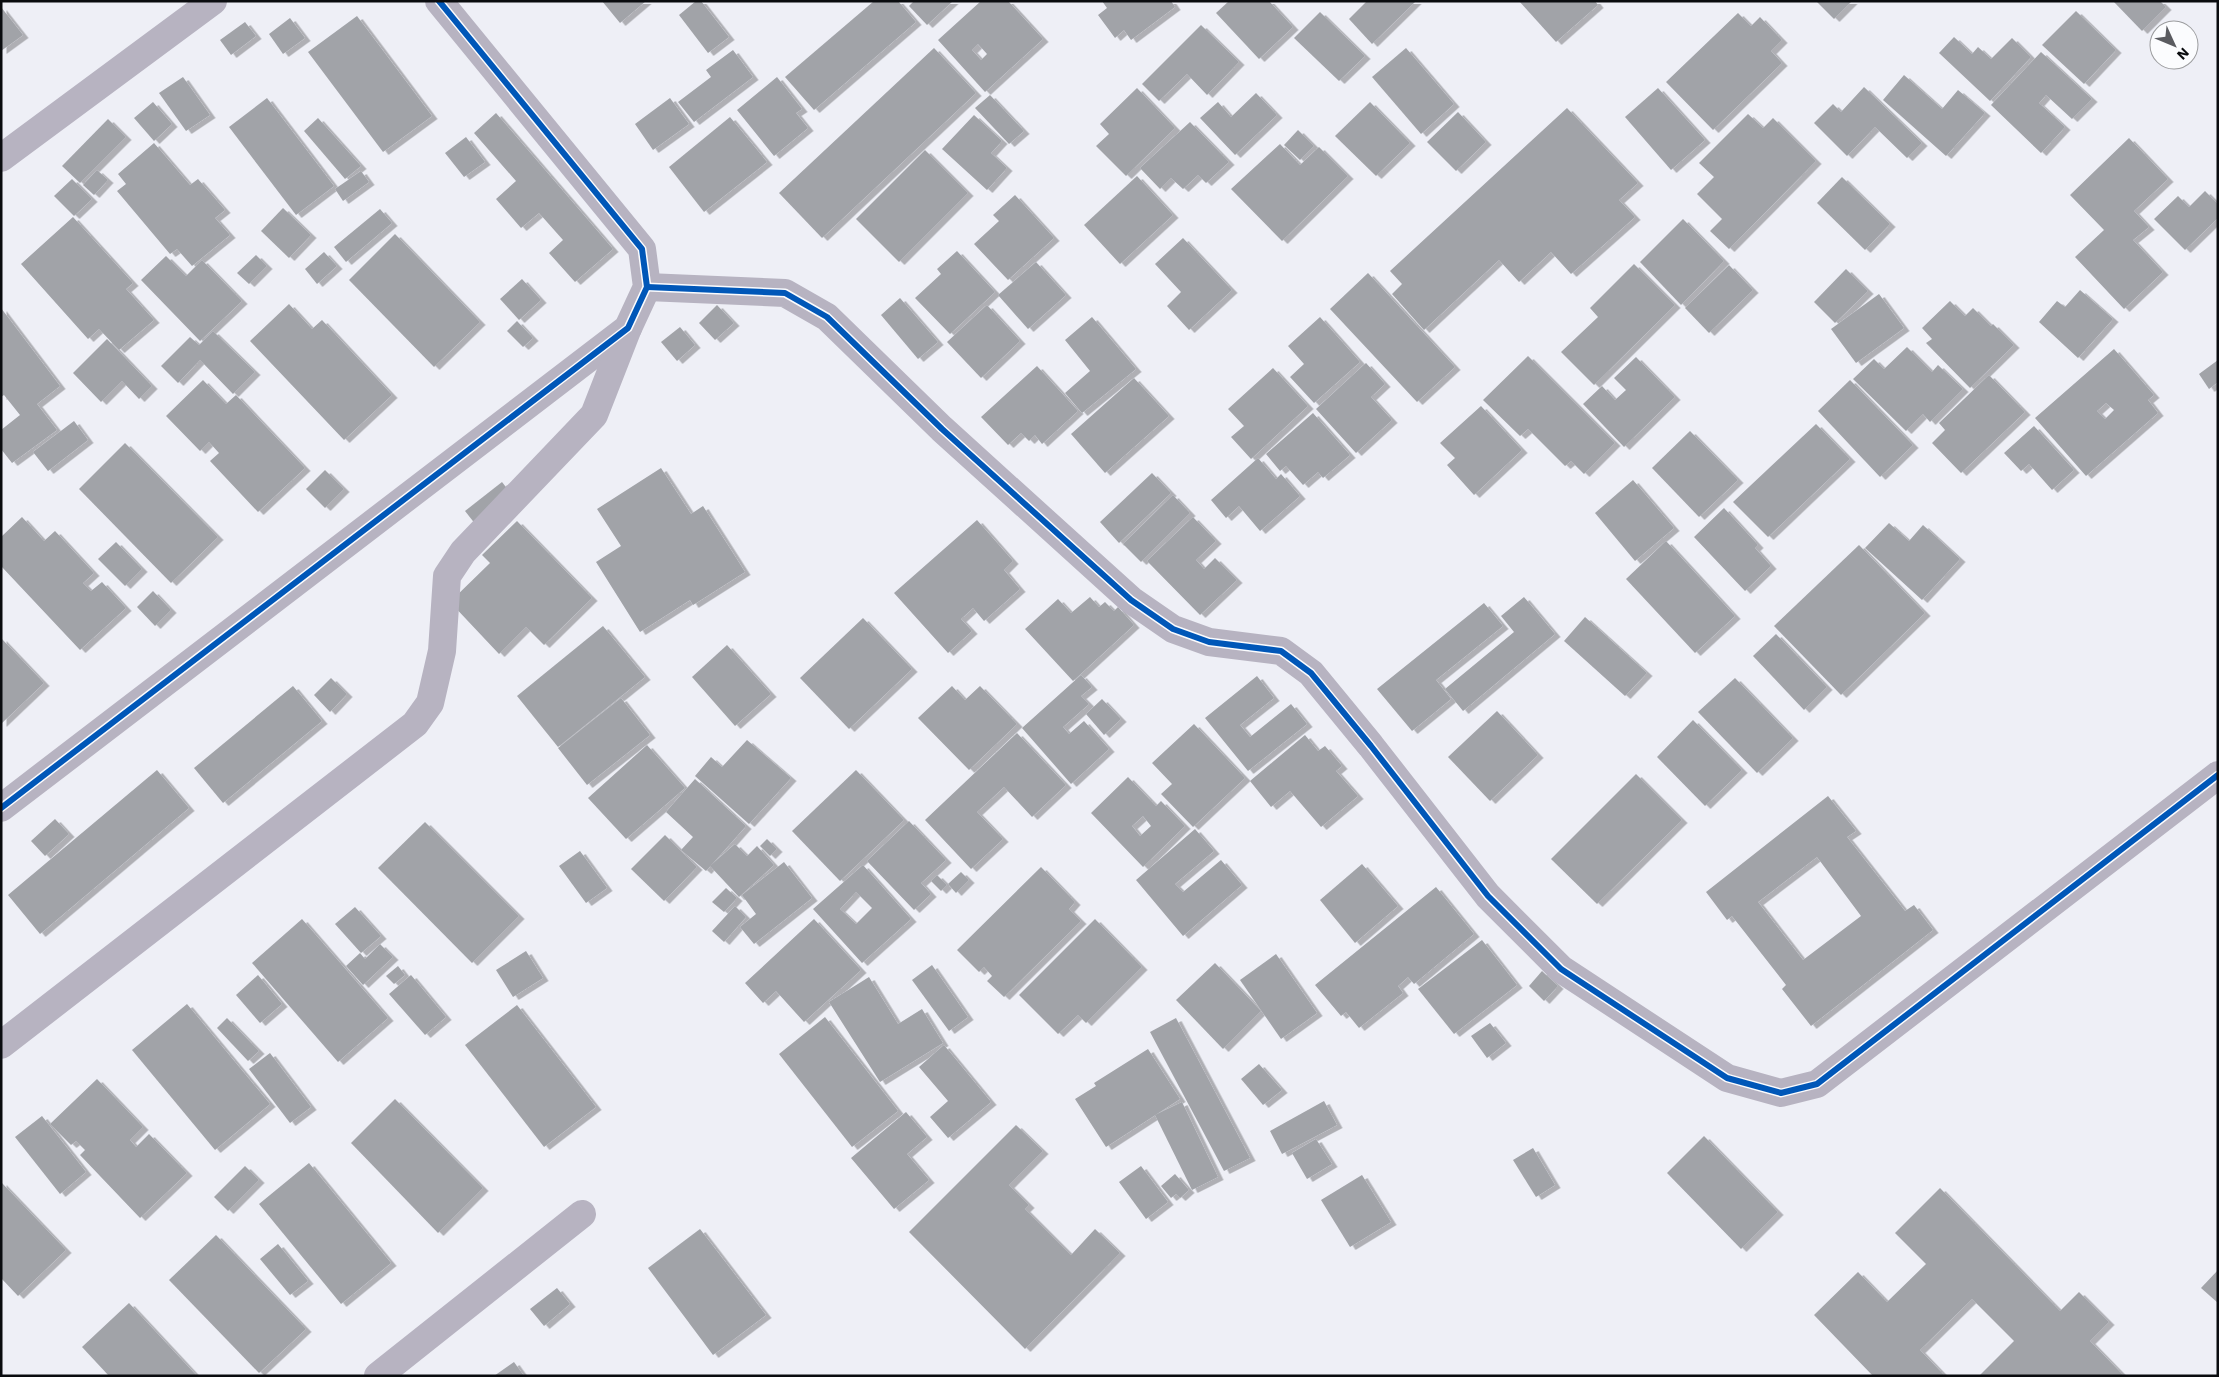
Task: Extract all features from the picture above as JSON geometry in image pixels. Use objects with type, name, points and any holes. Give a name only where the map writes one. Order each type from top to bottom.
[{"type":"street","points":[[1,158],[213,1]]},
{"type":"street","points":[[1,1045],[415,724],[430,703],[442,651],[447,576],[463,552],[594,415],[628,328],[647,287],[642,249],[439,1]]},
{"type":"street","points":[[647,287],[785,293],[827,316],[942,430],[1131,600],[1173,629],[1209,642],[1281,651],[1311,673],[1372,746],[1488,896],[1561,969],[1727,1078],[1781,1093],[1817,1084],[2218,775]]},
{"type":"street","points":[[1,808],[628,328]]},
{"type":"street","points":[[378,1376],[582,1214]]},
{"type":"building","points":[[602,1],[646,1],[620,23]]},
{"type":"building","points":[[696,1],[701,1],[729,37],[708,53],[679,15]]},
{"type":"building","points":[[874,1],[898,1],[916,22],[814,110],[785,77]]},
{"type":"building","points":[[914,1],[953,1],[927,25],[909,6]]},
{"type":"building","points":[[981,1],[1008,1],[1043,39],[985,92],[938,40]],"holes":[[[978,44],[987,54],[981,60],[972,50]]]},
{"type":"building","points":[[1102,1],[1171,1],[1175,7],[1131,40],[1124,30],[1115,38],[1098,15],[1107,8]]},
{"type":"building","points":[[1229,1],[1269,1],[1293,27],[1259,59],[1216,13]]},
{"type":"building","points":[[1367,1],[1416,1],[1372,44],[1349,19]]},
{"type":"building","points":[[1519,1],[1595,1],[1598,5],[1556,42]]},
{"type":"building","points":[[1816,1],[1852,1],[1834,19]]},
{"type":"building","points":[[2113,1],[2160,1],[2166,7],[2153,20],[2149,20],[2149,24],[2142,31]]},
{"type":"building","points":[[1,7],[23,35],[1,51]]},
{"type":"building","points":[[2076,11],[2116,50],[2084,84],[2042,45]]},
{"type":"building","points":[[1320,12],[1365,56],[1339,81],[1294,38]]},
{"type":"building","points":[[1738,13],[1751,26],[1760,17],[1782,40],[1771,51],[1782,63],[1713,130],[1666,82]]},
{"type":"building","points":[[357,16],[432,116],[383,152],[308,52]]},
{"type":"building","points":[[290,18],[305,38],[283,54],[269,34]]},
{"type":"building","points":[[245,22],[256,36],[231,55],[220,40]]},
{"type":"building","points":[[1201,25],[1239,62],[1207,95],[1187,74],[1159,101],[1142,84]]},
{"type":"building","points":[[1954,37],[1972,54],[1978,47],[1991,59],[2012,38],[2031,57],[1990,101],[1939,53]]},
{"type":"building","points":[[934,48],[976,93],[822,238],[779,193]]},
{"type":"building","points":[[1406,48],[1454,104],[1421,134],[1372,77]]},
{"type":"building","points":[[733,50],[753,77],[694,122],[678,102],[711,77],[706,70]]},
{"type":"building","points":[[2041,52],[2092,99],[2072,119],[2046,95],[2039,103],[2065,127],[2041,153],[1991,105]]},
{"type":"building","points":[[1904,75],[1942,109],[1958,90],[1985,113],[1946,156],[1883,100]]},
{"type":"building","points":[[183,77],[210,115],[186,131],[159,93]]},
{"type":"building","points":[[777,77],[802,109],[796,113],[808,128],[774,156],[737,110]]},
{"type":"building","points":[[1864,87],[1922,143],[1907,158],[1875,127],[1847,156],[1814,123],[1833,104],[1841,112]]},
{"type":"building","points":[[1137,88],[1175,128],[1126,176],[1096,146],[1109,134],[1100,124]]},
{"type":"building","points":[[1658,88],[1705,140],[1671,170],[1625,117]]},
{"type":"building","points":[[1256,93],[1277,115],[1235,155],[1200,118],[1218,102],[1231,117]]},
{"type":"building","points":[[990,95],[1024,131],[1009,144],[975,108]]},
{"type":"building","points":[[267,98],[334,186],[296,215],[229,127]]},
{"type":"building","points":[[670,98],[689,124],[653,150],[635,124]]},
{"type":"building","points":[[153,102],[172,124],[154,141],[134,118]]},
{"type":"building","points":[[1370,102],[1410,143],[1376,176],[1335,136]]},
{"type":"building","points":[[1567,108],[1638,183],[1619,200],[1635,217],[1571,274],[1551,252],[1519,282],[1499,260],[1424,330],[1392,294],[1402,284],[1390,271]]},
{"type":"building","points":[[1458,112],[1486,142],[1456,171],[1427,142]]},
{"type":"building","points":[[496,113],[613,249],[575,282],[549,253],[563,240],[539,213],[521,228],[496,199],[516,181],[474,133]]},
{"type":"building","points":[[1748,114],[1763,128],[1773,118],[1816,161],[1729,249],[1710,231],[1722,219],[1697,194],[1714,177],[1699,163]]},
{"type":"building","points":[[974,115],[1002,141],[991,153],[1007,168],[987,190],[942,149]]},
{"type":"building","points":[[730,117],[767,162],[704,212],[669,167]]},
{"type":"building","points":[[318,118],[361,166],[345,179],[304,131]]},
{"type":"building","points":[[108,119],[126,137],[80,183],[62,166]]},
{"type":"building","points":[[1190,122],[1229,162],[1206,183],[1198,175],[1183,189],[1171,178],[1160,189],[1140,168]]},
{"type":"building","points":[[1298,130],[1314,146],[1300,160],[1284,145]]},
{"type":"building","points":[[466,137],[485,162],[464,177],[445,153]]},
{"type":"building","points":[[2129,138],[2168,179],[2134,211],[2149,227],[2133,240],[2163,272],[2124,309],[2075,257],[2104,230],[2070,195]]},
{"type":"building","points":[[154,143],[190,185],[198,179],[225,210],[215,218],[230,235],[192,266],[177,249],[170,254],[117,191],[126,184],[118,174]]},
{"type":"building","points":[[1280,144],[1300,165],[1319,147],[1348,176],[1282,241],[1231,189]]},
{"type":"building","points":[[925,150],[968,193],[899,262],[856,219]]},
{"type":"building","points":[[97,170],[108,180],[94,195],[83,185]]},
{"type":"building","points":[[361,171],[369,182],[343,201],[335,189]]},
{"type":"building","points":[[1137,176],[1173,215],[1120,264],[1084,225]]},
{"type":"building","points":[[1842,177],[1890,224],[1865,250],[1817,203]]},
{"type":"building","points":[[72,179],[92,199],[74,216],[54,196]]},
{"type":"building","points":[[2205,191],[2218,204],[2218,218],[2185,250],[2154,219],[2178,196],[2189,207]]},
{"type":"building","points":[[1015,195],[1054,238],[1008,280],[974,244],[999,221],[993,215]]},
{"type":"building","points":[[283,208],[311,235],[289,258],[261,231]]},
{"type":"building","points":[[380,209],[392,223],[346,262],[334,247]]},
{"type":"building","points":[[73,217],[133,283],[126,289],[154,320],[119,350],[99,329],[88,339],[21,264]]},
{"type":"building","points":[[1683,219],[1724,261],[1681,305],[1640,262]]},
{"type":"building","points":[[395,234],[480,322],[434,367],[349,280]]},
{"type":"building","points":[[1183,238],[1232,290],[1189,330],[1167,306],[1181,292],[1155,264]]},
{"type":"building","points":[[957,251],[995,292],[950,334],[915,298],[941,274],[937,269]]},
{"type":"building","points":[[324,252],[337,266],[317,284],[305,269]]},
{"type":"building","points":[[256,255],[267,266],[249,284],[237,273]]},
{"type":"building","points":[[166,256],[186,276],[202,260],[242,301],[200,341],[141,280]]},
{"type":"building","points":[[1036,262],[1066,295],[1028,329],[998,295]]},
{"type":"building","points":[[1634,264],[1675,305],[1594,385],[1561,352],[1598,317],[1590,308]]},
{"type":"building","points":[[1729,265],[1753,290],[1709,333],[1685,308]]},
{"type":"building","points":[[1846,269],[1868,291],[1835,323],[1814,302]]},
{"type":"building","points":[[1368,273],[1455,367],[1417,402],[1330,309]]},
{"type":"building","points":[[522,279],[541,300],[519,320],[500,299]]},
{"type":"building","points":[[2080,290],[2113,319],[2078,358],[2039,322],[2057,301],[2065,307]]},
{"type":"building","points":[[1879,294],[1904,328],[1856,363],[1831,329]]},
{"type":"building","points":[[900,298],[938,342],[918,359],[881,315]]},
{"type":"building","points":[[1950,301],[1965,316],[1973,308],[1991,326],[1993,324],[2014,345],[1970,388],[1926,343],[1932,339],[1922,328]]},
{"type":"building","points":[[289,304],[312,329],[322,320],[392,395],[344,440],[250,341]]},
{"type":"building","points":[[717,305],[734,323],[715,340],[699,323]]},
{"type":"building","points":[[987,305],[1020,341],[981,378],[947,342]]},
{"type":"building","points":[[1,308],[60,386],[37,404],[57,430],[12,463],[1,449],[1,430],[20,415],[4,395],[1,397]]},
{"type":"building","points":[[1092,317],[1136,369],[1082,413],[1065,393],[1090,371],[1065,340]]},
{"type":"building","points":[[1320,317],[1360,362],[1314,403],[1290,377],[1304,364],[1288,346]]},
{"type":"building","points":[[517,321],[533,338],[523,347],[507,331]]},
{"type":"building","points":[[680,327],[695,345],[677,361],[661,342]]},
{"type":"building","points":[[213,331],[255,372],[233,394],[200,360],[178,383],[161,366],[190,337],[199,345]]},
{"type":"building","points":[[107,339],[152,386],[139,399],[122,381],[101,402],[73,373]]},
{"type":"building","points":[[1907,347],[1932,372],[1938,365],[1963,389],[1930,422],[1923,414],[1906,431],[1853,379],[1874,359],[1884,369]]},
{"type":"building","points":[[2114,349],[2154,395],[2148,400],[2158,413],[2086,476],[2035,418]],"holes":[[[2106,403],[2114,410],[2105,419],[2097,411]]]},
{"type":"building","points":[[1528,356],[1615,443],[1584,474],[1571,461],[1565,466],[1528,429],[1520,436],[1483,400]]},
{"type":"building","points":[[1636,357],[1675,397],[1624,447],[1583,404],[1602,386],[1615,400],[1626,390],[1614,378]]},
{"type":"building","points":[[2218,360],[2218,382],[2209,389],[2199,374]]},
{"type":"building","points":[[1366,363],[1385,384],[1371,397],[1392,420],[1356,453],[1316,409]]},
{"type":"building","points":[[1037,366],[1078,411],[1042,444],[1035,435],[1029,441],[1021,433],[1008,445],[981,417]]},
{"type":"building","points":[[1273,368],[1308,406],[1251,459],[1231,437],[1244,426],[1228,409]]},
{"type":"building","points":[[1989,375],[2025,412],[1961,473],[1932,443],[1945,430],[1939,423]]},
{"type":"building","points":[[1134,378],[1169,416],[1105,473],[1071,434]]},
{"type":"building","points":[[203,380],[226,404],[236,395],[305,468],[258,512],[210,461],[219,453],[209,442],[200,451],[166,416]]},
{"type":"building","points":[[1850,380],[1913,445],[1880,477],[1818,411]]},
{"type":"building","points":[[1481,406],[1522,450],[1474,495],[1447,465],[1455,458],[1440,443]]},
{"type":"building","points":[[1313,413],[1350,455],[1323,478],[1318,472],[1303,485],[1286,466],[1280,471],[1266,454]]},
{"type":"building","points":[[74,421],[88,440],[48,471],[33,452]]},
{"type":"building","points":[[1816,424],[1850,459],[1768,537],[1733,502]]},
{"type":"building","points":[[2034,426],[2074,470],[2052,490],[2029,464],[2021,471],[2004,453]]},
{"type":"building","points":[[1690,431],[1738,480],[1699,517],[1652,468]]},
{"type":"building","points":[[125,443],[218,537],[171,583],[79,489]]},
{"type":"building","points":[[1258,458],[1276,479],[1281,474],[1300,496],[1260,531],[1239,506],[1226,518],[1211,500]]},
{"type":"building","points":[[661,468],[691,514],[703,506],[745,572],[693,605],[690,600],[640,632],[596,562],[621,546],[597,509]]},
{"type":"building","points":[[325,470],[344,489],[325,508],[306,489]]},
{"type":"building","points":[[1152,473],[1171,493],[1119,543],[1100,522]]},
{"type":"building","points":[[1633,480],[1674,528],[1635,561],[1595,513]]},
{"type":"building","points":[[502,482],[513,496],[476,525],[465,511]]},
{"type":"building","points":[[1173,495],[1190,513],[1141,562],[1123,544]]},
{"type":"building","points":[[1724,508],[1758,545],[1755,548],[1771,566],[1745,591],[1694,537]]},
{"type":"building","points":[[22,517],[44,541],[55,531],[94,573],[83,583],[91,591],[102,582],[126,608],[80,650],[1,566],[1,537]]},
{"type":"building","points":[[1193,517],[1216,541],[1196,560],[1204,569],[1215,558],[1237,580],[1200,615],[1147,561]]},
{"type":"building","points":[[977,520],[1013,561],[1004,570],[1020,589],[984,621],[973,608],[961,619],[972,631],[948,653],[894,593]]},
{"type":"building","points":[[517,521],[592,598],[544,645],[526,627],[499,654],[450,602],[490,563],[482,555]]},
{"type":"building","points":[[1889,523],[1909,541],[1923,525],[1960,559],[1922,600],[1865,548]]},
{"type":"building","points":[[1666,541],[1735,616],[1695,653],[1626,579]]},
{"type":"building","points":[[116,542],[142,569],[125,586],[98,559]]},
{"type":"building","points":[[1859,545],[1925,613],[1841,695],[1774,626]]},
{"type":"building","points":[[153,591],[171,610],[155,626],[137,607]]},
{"type":"building","points":[[1090,597],[1099,607],[1105,602],[1114,611],[1118,607],[1134,625],[1073,681],[1025,629],[1058,599],[1071,613]]},
{"type":"building","points":[[1524,597],[1555,634],[1463,711],[1445,689],[1514,632],[1501,616]]},
{"type":"building","points":[[1484,603],[1503,626],[1436,680],[1451,699],[1412,731],[1377,689]]},
{"type":"building","points":[[1585,617],[1647,673],[1625,696],[1564,641]]},
{"type":"building","points":[[863,618],[912,669],[849,729],[800,678]]},
{"type":"building","points":[[603,626],[645,677],[558,747],[517,696]]},
{"type":"building","points":[[1776,634],[1827,687],[1804,710],[1753,656]]},
{"type":"building","points":[[1,638],[44,683],[1,724]]},
{"type":"building","points":[[727,645],[771,694],[735,726],[692,677]]},
{"type":"building","points":[[1081,675],[1092,687],[1081,696],[1089,704],[1063,727],[1069,734],[1084,721],[1109,749],[1071,784],[1022,728]]},
{"type":"building","points":[[1257,676],[1274,698],[1240,725],[1250,737],[1291,704],[1307,724],[1248,771],[1205,718]]},
{"type":"building","points":[[331,678],[347,694],[330,712],[314,695]]},
{"type":"building","points":[[1735,678],[1793,738],[1757,773],[1698,712]]},
{"type":"building","points":[[293,686],[322,721],[223,803],[194,768]]},
{"type":"building","points":[[952,686],[965,700],[980,686],[1017,724],[969,770],[918,718]]},
{"type":"building","points":[[621,698],[650,735],[587,785],[558,748]]},
{"type":"building","points":[[1102,699],[1121,719],[1104,735],[1086,714]]},
{"type":"building","points":[[1497,711],[1538,755],[1490,801],[1448,757]]},
{"type":"building","points":[[1693,720],[1742,770],[1705,806],[1657,757]]},
{"type":"building","points":[[1194,724],[1245,778],[1193,827],[1161,794],[1172,784],[1152,763]]},
{"type":"building","points":[[1017,733],[1066,785],[1032,817],[1004,787],[977,812],[1003,839],[971,869],[925,820]]},
{"type":"building","points":[[1305,735],[1318,751],[1325,746],[1342,766],[1336,771],[1358,796],[1321,827],[1290,791],[1271,807],[1250,781]]},
{"type":"building","points":[[747,740],[791,778],[749,824],[695,776],[711,757],[722,767]]},
{"type":"building","points":[[647,745],[685,788],[626,839],[588,798]]},
{"type":"building","points":[[157,770],[189,808],[40,934],[8,895]]},
{"type":"building","points":[[856,770],[904,820],[840,881],[792,831]]},
{"type":"building","points":[[1636,774],[1682,820],[1597,904],[1551,859]]},
{"type":"building","points":[[1128,777],[1156,806],[1161,801],[1185,826],[1143,867],[1091,813]],"holes":[[[1143,816],[1151,826],[1140,836],[1132,826]]]},
{"type":"building","points":[[695,779],[746,826],[706,871],[681,850],[693,837],[666,812]]},
{"type":"building","points":[[1828,796],[1856,831],[1847,837],[1905,911],[1914,905],[1933,930],[1811,1026],[1782,989],[1786,985],[1732,916],[1727,920],[1706,892]],"holes":[[[1817,857],[1861,916],[1803,960],[1758,902]]]},
{"type":"building","points":[[55,819],[69,834],[45,856],[31,841]]},
{"type":"building","points":[[909,821],[946,860],[921,883],[931,894],[914,910],[867,861]]},
{"type":"building","points":[[425,822],[519,916],[472,963],[378,868]]},
{"type":"building","points":[[1195,829],[1214,851],[1175,884],[1183,892],[1221,860],[1242,885],[1183,936],[1136,880]]},
{"type":"building","points":[[665,835],[697,867],[664,901],[631,869]]},
{"type":"building","points":[[767,839],[777,849],[770,856],[760,846]]},
{"type":"building","points":[[735,844],[747,856],[757,846],[774,865],[739,897],[710,866]]},
{"type":"building","points":[[580,851],[607,888],[586,903],[559,866]]},
{"type":"building","points":[[784,862],[812,898],[754,944],[740,927],[756,914],[742,895]]},
{"type":"building","points":[[1362,864],[1398,906],[1355,943],[1320,900]]},
{"type":"building","points":[[863,865],[911,919],[862,963],[813,909]],"holes":[[[856,892],[872,908],[856,924],[840,909]]]},
{"type":"building","points":[[1041,867],[1075,902],[1069,909],[1081,921],[1004,997],[987,981],[992,976],[984,967],[979,972],[957,950]]},
{"type":"building","points":[[961,872],[969,880],[956,893],[948,884]]},
{"type":"building","points":[[937,875],[947,885],[941,891],[931,881]]},
{"type":"building","points":[[1436,887],[1474,934],[1414,984],[1408,977],[1398,986],[1403,993],[1359,1028],[1346,1012],[1341,1016],[1315,985]]},
{"type":"building","points":[[726,888],[737,898],[724,912],[712,902]]},
{"type":"building","points":[[735,906],[746,917],[724,942],[712,931]]},
{"type":"building","points":[[355,907],[381,936],[361,953],[335,924]]},
{"type":"building","points":[[302,919],[388,1018],[338,1062],[252,963]]},
{"type":"building","points":[[814,919],[861,970],[804,1022],[776,991],[763,1003],[745,983]]},
{"type":"building","points":[[1095,919],[1142,967],[1086,1023],[1078,1015],[1058,1034],[1019,995]]},
{"type":"building","points":[[1482,940],[1517,985],[1454,1034],[1418,989]]},
{"type":"building","points":[[380,944],[393,957],[363,985],[346,966],[360,953],[365,959]]},
{"type":"building","points":[[526,951],[543,978],[513,997],[496,970]]},
{"type":"building","points":[[1276,954],[1317,1013],[1281,1039],[1240,980]]},
{"type":"building","points":[[1215,963],[1261,1011],[1223,1049],[1176,1000]]},
{"type":"building","points":[[932,965],[968,1017],[949,1031],[912,980]]},
{"type":"building","points":[[398,966],[405,975],[394,984],[386,976]]},
{"type":"building","points":[[1542,971],[1558,986],[1544,1001],[1529,986]]},
{"type":"building","points":[[258,975],[282,1004],[260,1023],[236,995]]},
{"type":"building","points":[[411,975],[446,1017],[425,1035],[389,994]]},
{"type":"building","points":[[869,977],[898,1024],[922,1009],[943,1043],[880,1082],[829,1002]]},
{"type":"building","points":[[187,1004],[270,1104],[215,1150],[132,1050]]},
{"type":"building","points":[[517,1005],[596,1107],[544,1147],[465,1045]]},
{"type":"building","points":[[825,1017],[898,1111],[852,1147],[779,1054]]},
{"type":"building","points":[[227,1018],[259,1051],[248,1061],[217,1028]]},
{"type":"building","points":[[1176,1018],[1250,1158],[1224,1171],[1150,1032]]},
{"type":"building","points":[[1490,1023],[1506,1043],[1487,1058],[1471,1036]]},
{"type":"building","points":[[944,1045],[991,1102],[948,1138],[930,1117],[948,1101],[919,1067]]},
{"type":"building","points":[[1148,1049],[1180,1099],[1106,1147],[1075,1099],[1096,1086],[1094,1083]]},
{"type":"building","points":[[270,1053],[311,1107],[290,1123],[249,1069]]},
{"type":"building","points":[[1259,1064],[1282,1090],[1263,1105],[1241,1079]]},
{"type":"building","points":[[97,1079],[143,1127],[130,1140],[136,1147],[149,1134],[187,1173],[140,1218],[80,1155],[85,1150],[76,1141],[71,1145],[50,1124]]},
{"type":"building","points":[[395,1099],[483,1188],[438,1233],[351,1143]]},
{"type":"building","points":[[1324,1101],[1337,1125],[1282,1154],[1270,1131]]},
{"type":"building","points":[[1182,1102],[1218,1177],[1192,1190],[1155,1115]]},
{"type":"building","points":[[906,1112],[927,1137],[907,1154],[929,1180],[894,1209],[851,1158]]},
{"type":"building","points":[[42,1116],[86,1172],[60,1194],[15,1137]]},
{"type":"building","points":[[1016,1125],[1043,1151],[1009,1185],[1029,1205],[1025,1209],[1071,1255],[1095,1229],[1120,1253],[1025,1349],[909,1232]]},
{"type":"building","points":[[1704,1136],[1778,1212],[1741,1249],[1667,1173]]},
{"type":"building","points":[[1316,1139],[1332,1164],[1307,1179],[1292,1153]]},
{"type":"building","points":[[1533,1148],[1555,1185],[1536,1197],[1513,1160]]},
{"type":"building","points":[[309,1163],[391,1263],[341,1304],[259,1204]]},
{"type":"building","points":[[245,1166],[259,1180],[228,1211],[214,1197]]},
{"type":"building","points":[[1141,1166],[1168,1202],[1146,1219],[1119,1182]]},
{"type":"building","points":[[1175,1174],[1189,1190],[1180,1198],[1176,1194],[1171,1198],[1161,1186]]},
{"type":"building","points":[[1362,1175],[1391,1222],[1350,1247],[1321,1200]]},
{"type":"building","points":[[1,1182],[66,1250],[18,1296],[1,1278]]},
{"type":"building","points":[[1940,1188],[2060,1311],[2079,1292],[2109,1322],[2090,1341],[2124,1376],[1979,1376],[2014,1341],[1972,1299],[1920,1350],[1945,1376],[1873,1376],[1814,1315],[1858,1272],[1887,1302],[1926,1264],[1895,1233]]},
{"type":"building","points":[[700,1229],[766,1315],[713,1355],[648,1268]]},
{"type":"building","points":[[216,1235],[306,1329],[259,1373],[169,1280]]},
{"type":"building","points":[[278,1244],[308,1281],[290,1295],[260,1259]]},
{"type":"building","points":[[2218,1270],[2218,1303],[2201,1288]]},
{"type":"building","points":[[557,1288],[570,1304],[544,1326],[530,1309]]},
{"type":"building","points":[[129,1303],[197,1376],[109,1376],[82,1347]]},
{"type":"building","points":[[514,1362],[524,1376],[494,1376]]},
{"type":"cycle path","points":[[1,808],[628,328],[647,287],[642,249],[439,1]]},
{"type":"cycle path","points":[[647,287],[785,293],[827,317],[942,429],[1131,600],[1173,629],[1209,642],[1281,651],[1311,673],[1371,746],[1488,896],[1561,969],[1727,1078],[1781,1093],[1817,1084],[2218,775]]}]
